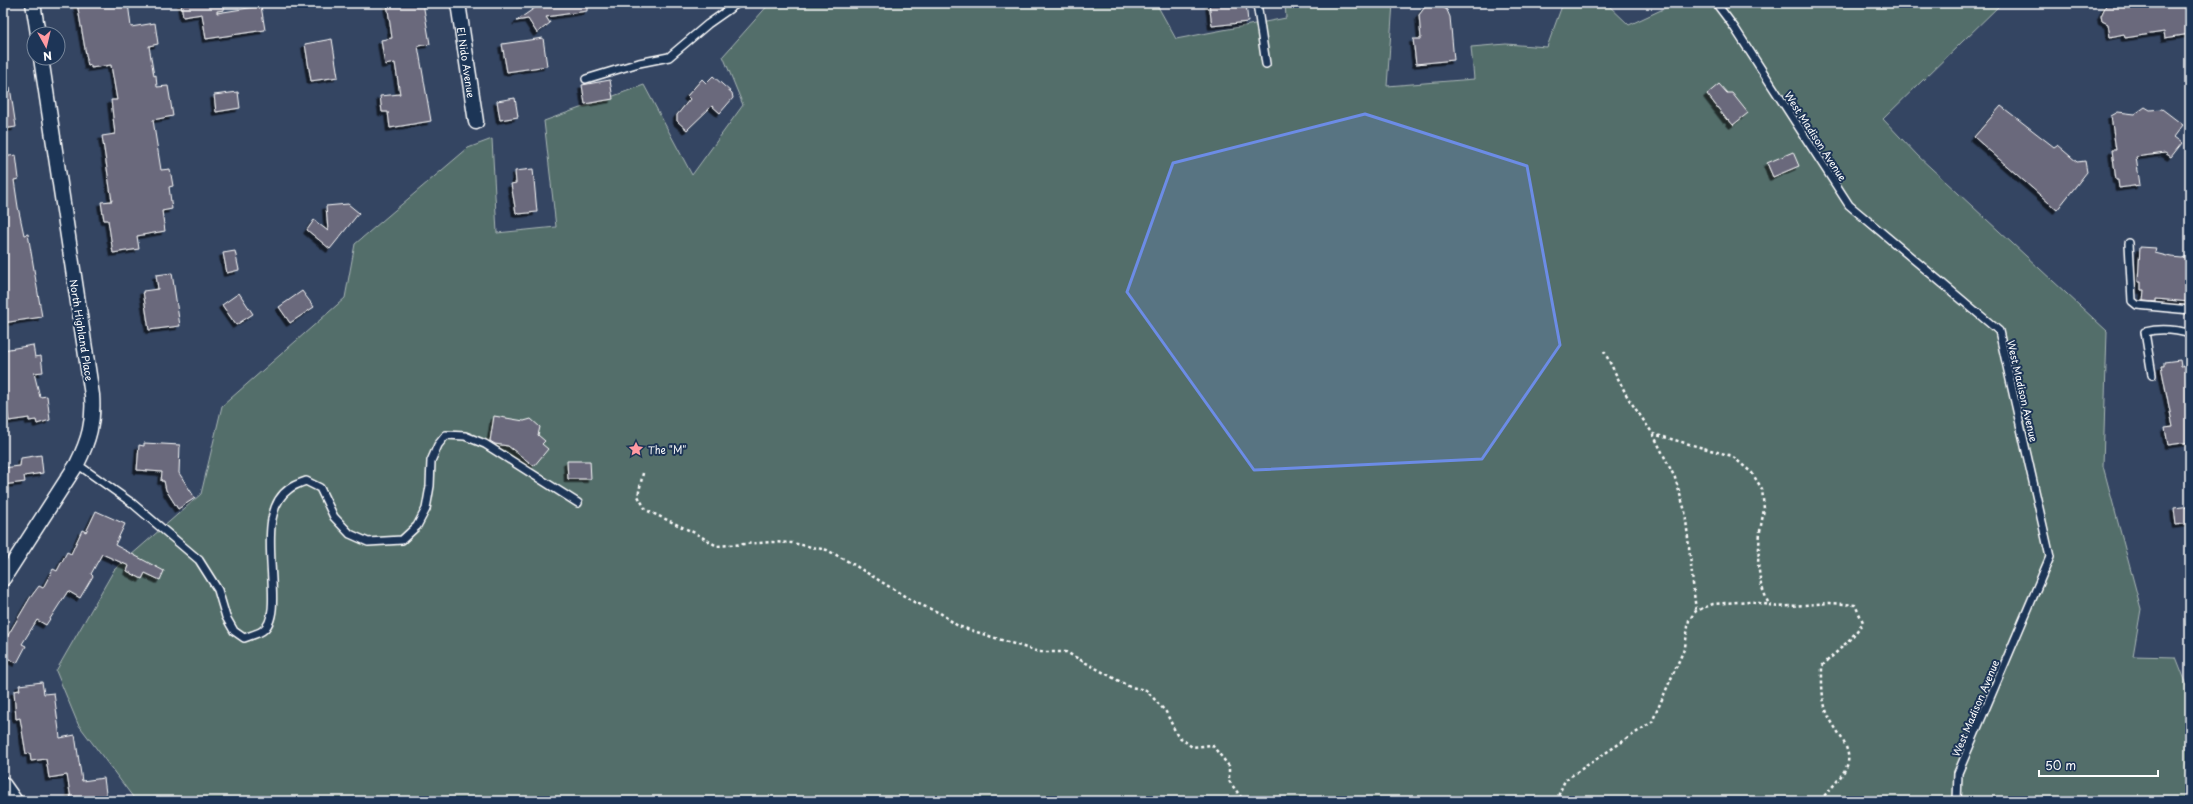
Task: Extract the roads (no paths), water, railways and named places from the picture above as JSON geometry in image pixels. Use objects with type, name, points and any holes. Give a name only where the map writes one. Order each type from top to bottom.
[{"type":"street","points":[[33,3],[37,26]]},
{"type":"street","name":"El Nido Avenue","points":[[458,3],[476,122]]},
{"type":"street","name":"North Highland Place","points":[[3,579],[77,464],[92,425],[92,395],[42,66]]},
{"type":"street","points":[[3,784],[15,801]]},
{"type":"lane","points":[[586,79],[639,63],[669,57],[708,24],[738,3]]},
{"type":"lane","points":[[1257,3],[1266,64]]},
{"type":"lane","name":"West Madison Avenue","points":[[1716,3],[1734,27],[1849,205],[1999,331],[2050,556],[1958,772],[1957,801]]},
{"type":"lane","points":[[2129,243],[2132,302],[2137,305],[2190,310]]},
{"type":"lane","points":[[2152,375],[2145,332],[2161,328],[2179,330],[2190,334]]},
{"type":"lane","points":[[77,464],[132,503],[199,560],[218,590],[226,617],[234,631],[244,638],[262,631],[270,620],[273,573],[270,537],[271,518],[277,504],[288,489],[306,481],[320,488],[334,517],[350,534],[368,542],[402,540],[417,526],[426,510],[430,486],[431,461],[438,445],[446,435],[465,436],[486,444],[578,503]]},
{"type":"place","name":"The \"M\"","points":[[636,449]]}]
